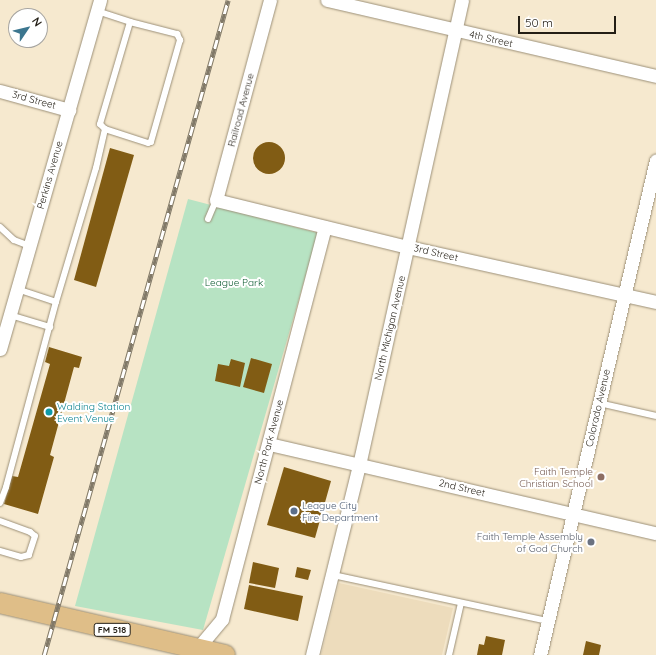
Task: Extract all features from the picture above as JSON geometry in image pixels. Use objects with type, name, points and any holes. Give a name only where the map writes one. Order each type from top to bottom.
[{"type":"main road","name":"FM 518","points":[[0,603],[225,655]]},
{"type":"street","name":"Railroad Avenue","points":[[216,200],[270,0]]},
{"type":"street","name":"4th Street","points":[[327,0],[455,31],[656,76]]},
{"type":"street","name":"North Michigan Avenue","points":[[312,655],[359,465],[462,0]]},
{"type":"street","name":"Perkins Avenue","points":[[0,349],[98,6]]},
{"type":"street","name":"3rd Street","points":[[0,91],[69,110]]},
{"type":"street","name":"Colorado Avenue","points":[[540,655],[656,160]]},
{"type":"street","name":"3rd Street","points":[[216,200],[408,247],[656,302]]},
{"type":"street","name":"North Park Avenue","points":[[197,649],[222,619],[326,227]]},
{"type":"street","name":"2nd Street","points":[[268,444],[656,533]]},
{"type":"lane","points":[[98,6],[130,22],[176,34],[180,40],[151,142],[148,143],[105,129],[100,124],[100,119],[130,22]]},
{"type":"lane","points":[[0,503],[6,487],[56,302],[96,168],[105,129]]},
{"type":"lane","name":"Railroad Avenue","points":[[208,219],[216,200]]},
{"type":"lane","points":[[0,227],[14,240],[30,246]]},
{"type":"lane","points":[[17,288],[56,302]]},
{"type":"lane","points":[[10,316],[50,327]]},
{"type":"lane","points":[[599,404],[656,416]]},
{"type":"lane","points":[[0,521],[30,532],[35,536],[29,555],[21,558],[0,551]]},
{"type":"lane","points":[[333,575],[548,621]]},
{"type":"lane","points":[[449,655],[461,603]]},
{"type":"shaded area","points":[[339,583],[453,608],[442,655],[321,655]]},
{"type":"green space","name":"League Park","points":[[188,199],[318,233],[203,630],[75,606]]},
{"type":"building","points":[[269,142],[275,143],[282,149],[285,158],[284,164],[278,171],[269,174],[263,173],[256,167],[253,158],[254,152],[260,145]]},
{"type":"building","points":[[110,148],[134,155],[96,287],[74,280]]},
{"type":"building","name":"Walding Station Event Venue","points":[[49,347],[82,357],[79,368],[74,367],[50,455],[54,457],[38,514],[4,504],[12,476],[18,477],[50,364],[45,362]]},
{"type":"building","points":[[251,358],[272,364],[264,393],[243,387]]},
{"type":"building","points":[[231,359],[245,363],[240,387],[215,381],[218,364],[229,366]]},
{"type":"building","points":[[284,467],[331,481],[315,538],[267,525]]},
{"type":"building","points":[[253,562],[279,568],[275,588],[249,583]]},
{"type":"building","points":[[297,567],[311,570],[308,580],[295,577]]},
{"type":"building","points":[[249,585],[303,596],[298,621],[244,609]]},
{"type":"building","points":[[486,636],[505,640],[502,655],[477,655],[479,644],[484,645]]},
{"type":"building","points":[[586,641],[601,645],[599,655],[583,655]]},
{"type":"railway","points":[[44,655],[228,0]]},
{"type":"place","name":"Walding Station Event Venue","points":[[49,412]]},
{"type":"place","name":"Faith Temple Christian School","points":[[601,477]]},
{"type":"place","name":"League City Fire Department","points":[[294,511]]},
{"type":"place","name":"Faith Temple Assembly of God Church","points":[[591,542]]}]
